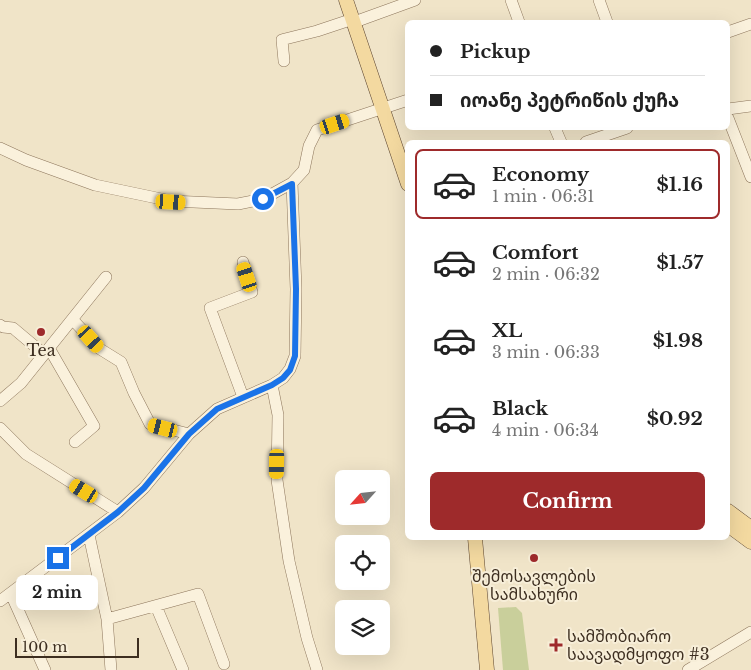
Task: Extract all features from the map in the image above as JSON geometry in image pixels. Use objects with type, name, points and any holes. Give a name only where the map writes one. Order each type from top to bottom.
[{"type":"main road","points":[[346,0],[357,20]]},
{"type":"main road","points":[[354,0],[357,20],[386,107],[405,174]]},
{"type":"main road","points":[[386,107],[405,152]]},
{"type":"main road","points":[[730,512],[751,528]]},
{"type":"main road","points":[[730,526],[751,542]]},
{"type":"main road","points":[[476,540],[487,670]]},
{"type":"street","points":[[284,61],[282,40],[357,20],[415,0]]},
{"type":"street","points":[[511,0],[518,20]]},
{"type":"street","points":[[599,0],[606,20]]},
{"type":"street","points":[[730,31],[751,24]]},
{"type":"street","points":[[0,148],[95,186],[171,202],[238,204],[263,199],[292,184],[304,170],[309,146],[317,130],[405,101]]},
{"type":"street","points":[[730,109],[751,106]]},
{"type":"street","points":[[730,123],[751,177]]},
{"type":"street","points":[[592,140],[621,130]]},
{"type":"street","points":[[0,601],[118,512],[144,488],[189,434],[217,409],[272,385],[283,378],[290,370],[295,356],[296,289],[292,184]]},
{"type":"street","points":[[243,262],[252,292],[210,308],[243,397]]},
{"type":"street","points":[[0,401],[21,382],[106,277]]},
{"type":"street","points":[[73,320],[100,349],[121,362],[150,424],[189,434]]},
{"type":"street","points":[[0,325],[13,328],[47,351],[94,426],[75,442]]},
{"type":"street","points":[[272,385],[278,415],[278,489],[290,561],[307,638],[317,670]]},
{"type":"street","points":[[0,428],[26,454],[118,512]]},
{"type":"street","points":[[89,535],[107,619],[110,670]]},
{"type":"street","points":[[10,594],[45,670]]},
{"type":"street","points":[[107,619],[198,594],[224,664]]},
{"type":"street","points":[[156,606],[183,670]]},
{"type":"street","points":[[688,670],[751,632]]},
{"type":"green space","points":[[516,607],[522,613],[529,670],[503,670],[498,608]]},
{"type":"place","name":"Tea","points":[[41,332]]},
{"type":"place","name":"შემოსავლების სამსახური","points":[[534,558]]},
{"type":"place","name":"სამშობიარო საავადმყოფო #3","points":[[556,645]]},
{"type":"route","points":[[58,558],[118,512],[144,488],[189,434],[217,409],[272,385],[283,378],[290,370],[295,356],[296,289],[292,184],[263,199]]}]
